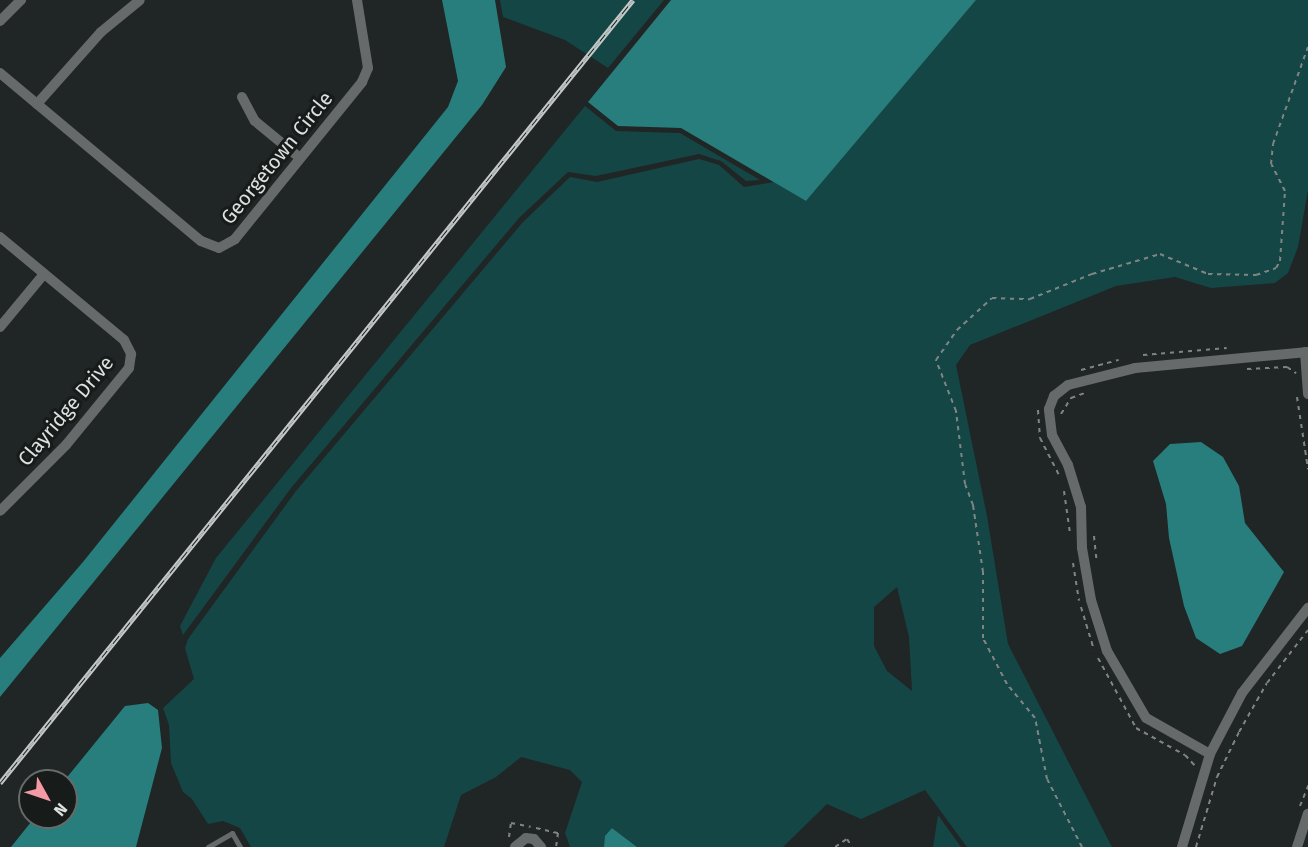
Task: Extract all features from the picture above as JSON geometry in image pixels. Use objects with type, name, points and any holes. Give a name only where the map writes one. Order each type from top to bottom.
[{"type":"street","points":[[0,21],[21,0]]},
{"type":"street","points":[[37,104],[101,32],[140,0]]},
{"type":"street","name":"Georgetown Circle","points":[[0,73],[201,241],[219,248],[235,238],[362,82],[368,68],[357,0]]},
{"type":"street","points":[[242,97],[255,121],[300,158]]},
{"type":"street","name":"Clayridge Drive","points":[[0,237],[124,340],[130,354],[129,368],[66,445],[0,511]]},
{"type":"street","points":[[0,327],[45,273]]},
{"type":"street","points":[[1210,754],[1146,718],[1107,651],[1091,600],[1082,548],[1081,507],[1068,465],[1052,435],[1049,409],[1054,396],[1068,385],[1135,368],[1306,352],[1302,393]]},
{"type":"street","points":[[1182,847],[1210,754],[1242,693],[1308,608]]},
{"type":"street","points":[[1297,847],[1308,814]]},
{"type":"street","points":[[515,847],[526,838],[534,839],[541,847]]},
{"type":"lane","points":[[208,847],[232,833],[240,847]]},
{"type":"path","points":[[1082,847],[1047,778],[1035,718],[1007,684],[983,638],[983,572],[973,505],[964,484],[956,411],[936,360],[957,330],[992,298],[1030,299],[1092,274],[1160,254],[1208,274],[1256,274],[1276,268],[1280,261],[1285,191],[1271,164],[1273,144],[1308,47]]},
{"type":"path","points":[[1134,357],[1233,347]]},
{"type":"path","points":[[1078,371],[1124,359]]},
{"type":"path","points":[[1242,370],[1291,368],[1296,376]]},
{"type":"path","points":[[1060,421],[1061,412],[1071,398],[1088,392]]},
{"type":"path","points":[[1302,393],[1308,469]]},
{"type":"path","points":[[1039,406],[1040,438],[1063,488],[1070,538]]},
{"type":"path","points":[[1093,532],[1097,568]]},
{"type":"path","points":[[1072,558],[1090,639],[1125,713],[1142,734],[1185,755],[1197,769]]},
{"type":"path","points":[[1196,847],[1217,777],[1239,732],[1272,676],[1308,630]]},
{"type":"path","points":[[835,847],[847,839],[852,847]]},
{"type":"shaded area","points":[[442,0],[495,0],[506,67],[482,105],[0,697],[0,658],[83,562],[448,107],[458,81]]},
{"type":"shaded area","points":[[500,0],[664,0],[608,68],[565,40],[503,17]]},
{"type":"shaded area","points":[[671,0],[976,0],[806,201],[681,128],[618,126],[588,102]]},
{"type":"shaded area","points":[[976,0],[1308,0],[1308,190],[1298,247],[1288,273],[1275,283],[1211,288],[1175,277],[1116,286],[970,345],[956,365],[987,516],[1008,644],[1112,847],[967,847],[925,790],[861,819],[827,804],[783,847],[637,847],[612,828],[604,847],[570,847],[565,833],[582,782],[570,770],[521,757],[496,777],[461,795],[444,847],[251,847],[240,828],[223,821],[208,824],[192,799],[183,792],[171,763],[169,725],[163,708],[194,679],[185,648],[188,639],[296,491],[523,222],[570,177],[597,182],[699,159],[719,165],[744,187],[774,182],[806,201]],"holes":[[[897,587],[909,637],[912,691],[887,671],[874,646],[874,607]]]},
{"type":"shaded area","points":[[585,106],[616,131],[680,133],[760,180],[746,181],[721,161],[699,154],[596,176],[568,172],[519,218],[291,488],[183,635],[180,626],[216,558]]},
{"type":"shaded area","points":[[1201,442],[1223,457],[1239,486],[1245,523],[1284,572],[1242,646],[1220,654],[1196,638],[1184,606],[1169,538],[1166,504],[1153,461],[1170,444]]},
{"type":"shaded area","points":[[148,703],[158,710],[162,748],[136,847],[11,847],[25,829],[78,829],[78,769],[74,769],[125,706]]},
{"type":"shaded area","points":[[938,815],[961,847],[933,847]]},
{"type":"shaded area","points":[[612,828],[637,847],[604,847],[605,836]]},
{"type":"railway","points":[[0,783],[633,0]]}]
